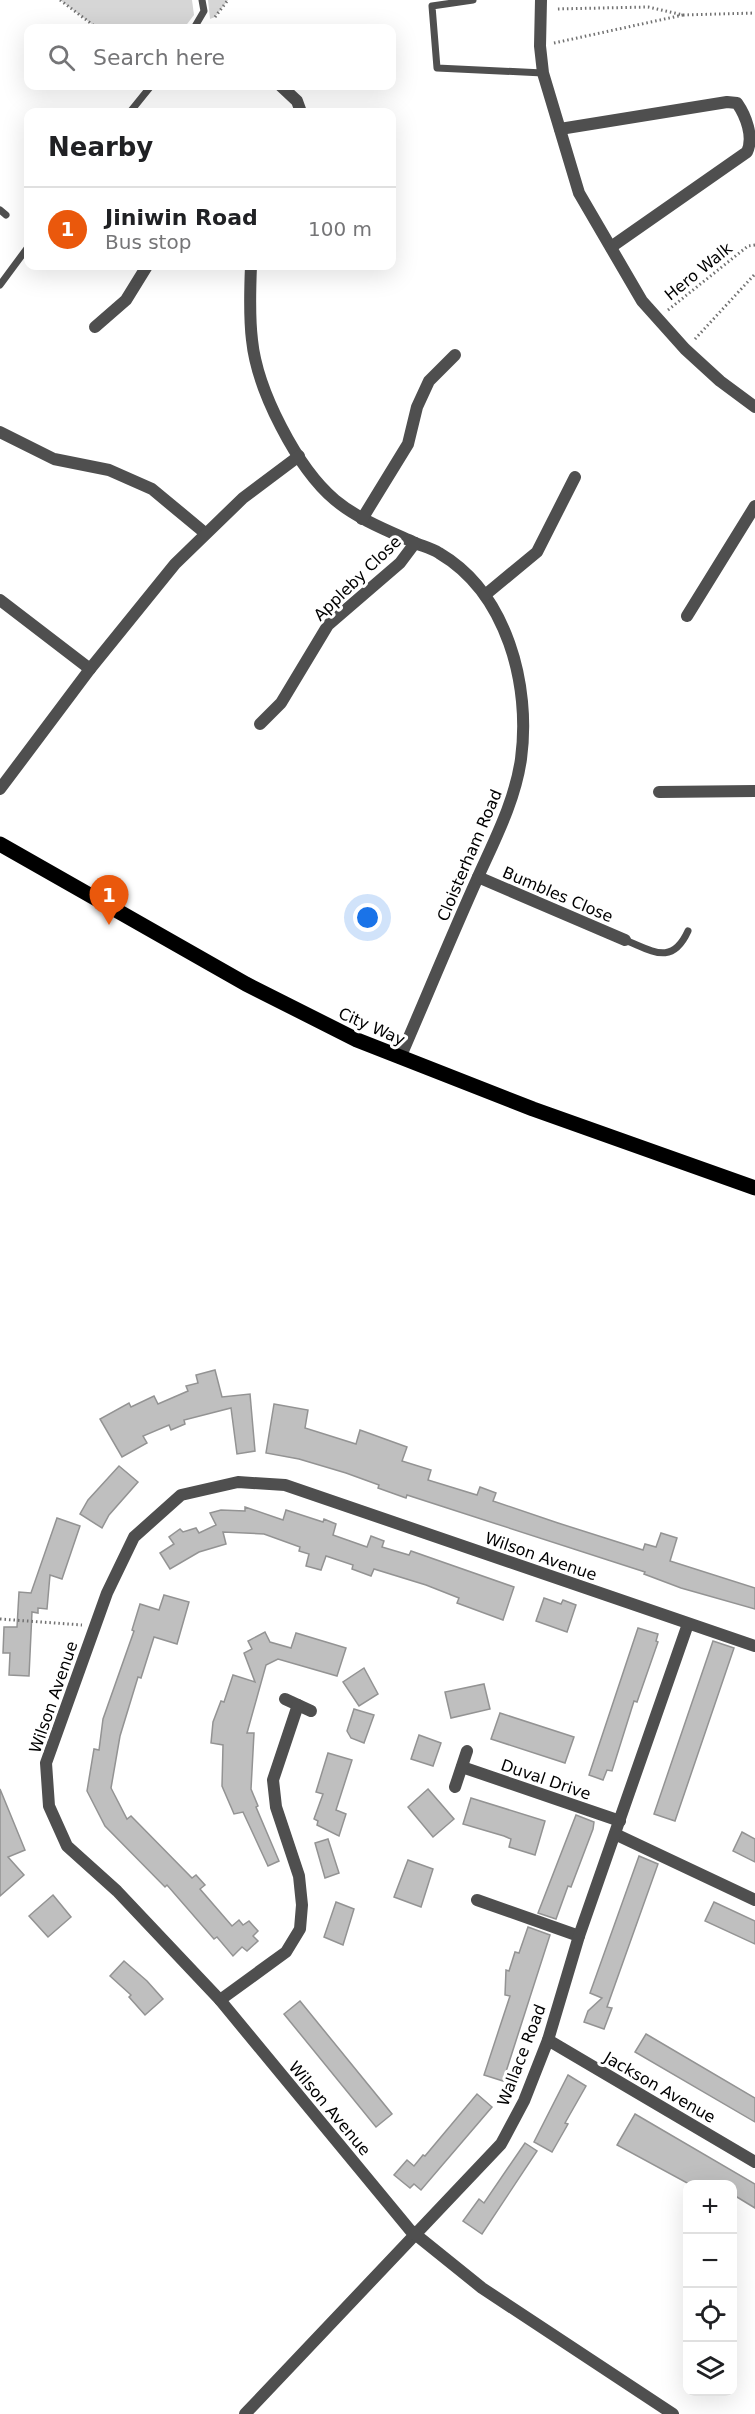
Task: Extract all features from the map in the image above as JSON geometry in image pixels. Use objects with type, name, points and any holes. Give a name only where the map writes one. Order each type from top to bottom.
[{"type":"main road","name":"City Way","points":[[0,844],[246,984],[337,1031],[533,1109],[755,1188]]},
{"type":"street","points":[[541,4],[540,46],[543,73],[579,193],[642,301],[685,349],[720,381],[755,407]]},
{"type":"street","points":[[285,90],[297,101],[300,108]]},
{"type":"street","points":[[560,129],[727,102],[737,103],[744,112],[751,143],[747,152],[612,247]]},
{"type":"street","points":[[95,327],[126,300],[145,270]]},
{"type":"street","name":"Cloisterham Road","points":[[251,270],[252,342],[267,397],[299,456],[333,498],[362,519],[437,551],[458,565],[485,595],[508,639],[518,668],[524,727],[516,788],[400,1058]]},
{"type":"street","points":[[362,519],[408,444],[417,407],[429,381],[455,355]]},
{"type":"street","points":[[0,432],[54,459],[109,470],[152,489],[205,533]]},
{"type":"street","points":[[0,789],[90,669],[175,564],[243,498],[299,456]]},
{"type":"street","points":[[485,595],[537,552],[575,477]]},
{"type":"street","points":[[687,616],[755,506]]},
{"type":"street","name":"Appleby Close","points":[[260,724],[281,703],[328,625],[400,563],[415,543]]},
{"type":"street","points":[[0,600],[90,669]]},
{"type":"street","points":[[659,792],[755,791]]},
{"type":"street","name":"Bumbles Close","points":[[478,877],[625,940]]},
{"type":"street","name":"Wilson Avenue","points":[[673,2414],[482,2288],[415,2235],[219,2000],[117,1891],[67,1846],[49,1806],[46,1763],[107,1593],[134,1537],[181,1495],[238,1482],[285,1485],[755,1646]]},
{"type":"street","name":"Wallace Road","points":[[245,2414],[501,2144],[524,2102],[548,2040],[579,1936],[688,1624]]},
{"type":"street","points":[[285,1699],[311,1711]]},
{"type":"street","points":[[219,2000],[286,1952],[300,1929],[302,1905],[299,1876],[276,1807],[273,1780],[298,1705]]},
{"type":"street","points":[[455,1787],[467,1751]]},
{"type":"street","name":"Duval Drive","points":[[462,1767],[620,1821]]},
{"type":"street","points":[[615,1834],[755,1900]]},
{"type":"street","points":[[477,1900],[579,1936]]},
{"type":"street","name":"Jackson Avenue","points":[[548,2040],[755,2162]]},
{"type":"lane","points":[[196,24],[204,11],[202,0]]},
{"type":"lane","points":[[472,0],[432,6],[437,68],[543,73]]},
{"type":"lane","points":[[133,108],[148,90]]},
{"type":"lane","points":[[0,285],[24,252]]},
{"type":"lane","points":[[625,940],[661,954],[669,954],[682,944],[688,931]]},
{"type":"path","points":[[60,0],[92,24]]},
{"type":"path","points":[[215,17],[228,0]]},
{"type":"path","points":[[541,4],[648,7],[683,15]]},
{"type":"path","points":[[540,46],[683,15],[755,13]]},
{"type":"path","name":"Hero Walk","points":[[658,318],[748,246],[755,245]]},
{"type":"path","points":[[685,349],[755,274]]},
{"type":"path","points":[[0,1619],[95,1626]]},
{"type":"shaded area","points":[[60,0],[192,0],[194,15],[187,24],[92,24]]},
{"type":"shaded area","points":[[208,0],[228,0],[215,17],[210,19]]},
{"type":"building","points":[[215,1370],[222,1397],[250,1394],[255,1451],[237,1454],[231,1408],[184,1420],[185,1424],[171,1430],[169,1425],[143,1436],[147,1443],[122,1457],[100,1419],[129,1403],[131,1407],[154,1396],[158,1404],[188,1391],[186,1386],[198,1383],[196,1375]]},
{"type":"building","points":[[274,1404],[308,1410],[305,1428],[356,1444],[360,1430],[407,1447],[402,1461],[431,1470],[428,1480],[477,1495],[480,1487],[496,1493],[493,1501],[643,1550],[645,1544],[656,1547],[661,1533],[677,1538],[670,1561],[755,1588],[755,1609],[681,1588],[644,1574],[645,1572],[407,1495],[406,1498],[346,1473],[299,1459],[266,1453]]},
{"type":"building","points":[[119,1466],[138,1482],[109,1515],[102,1528],[80,1514],[88,1500]]},
{"type":"building","points":[[245,1507],[283,1520],[286,1510],[323,1522],[324,1519],[336,1524],[333,1535],[367,1547],[371,1536],[384,1541],[382,1547],[409,1555],[411,1551],[514,1587],[503,1620],[457,1603],[459,1598],[374,1569],[371,1576],[352,1569],[353,1565],[326,1556],[321,1570],[306,1566],[309,1554],[299,1551],[300,1547],[264,1534],[223,1532],[226,1544],[199,1552],[170,1569],[160,1553],[174,1544],[169,1537],[180,1529],[183,1532],[196,1528],[199,1533],[216,1525],[210,1513],[221,1510],[245,1511]]},
{"type":"building","points":[[57,1518],[80,1526],[62,1579],[50,1575],[47,1609],[38,1608],[38,1613],[32,1612],[29,1676],[9,1675],[10,1653],[3,1653],[4,1627],[17,1627],[19,1592],[31,1593]]},
{"type":"building","points":[[164,1595],[189,1602],[177,1644],[154,1637],[141,1678],[138,1677],[120,1736],[111,1788],[127,1819],[131,1816],[192,1878],[196,1875],[205,1885],[200,1889],[232,1926],[239,1920],[243,1925],[249,1921],[258,1931],[253,1936],[258,1941],[247,1951],[242,1947],[233,1956],[217,1937],[214,1939],[167,1885],[165,1887],[105,1826],[87,1791],[94,1749],[99,1750],[103,1719],[134,1631],[132,1630],[140,1604],[159,1610]]},
{"type":"building","points":[[544,1598],[561,1604],[563,1600],[576,1605],[567,1632],[536,1621]]},
{"type":"building","points":[[638,1628],[658,1634],[656,1641],[658,1642],[637,1702],[634,1701],[612,1771],[607,1770],[603,1780],[589,1775]]},
{"type":"building","points":[[265,1632],[270,1642],[291,1648],[296,1633],[346,1648],[337,1676],[278,1659],[266,1665],[247,1733],[254,1733],[251,1789],[258,1806],[256,1807],[279,1861],[268,1866],[243,1812],[234,1814],[222,1786],[223,1745],[211,1743],[213,1722],[221,1701],[224,1702],[233,1675],[255,1682],[244,1653],[252,1649],[248,1641]]},
{"type":"building","points":[[713,1641],[734,1648],[675,1821],[654,1814]]},
{"type":"building","points":[[364,1668],[378,1694],[359,1706],[343,1682]]},
{"type":"building","points":[[484,1684],[490,1709],[451,1718],[445,1692]]},
{"type":"building","points":[[354,1709],[374,1715],[364,1743],[351,1738],[347,1731]]},
{"type":"building","points":[[500,1713],[574,1737],[565,1763],[491,1739]]},
{"type":"building","points":[[419,1735],[441,1743],[433,1766],[411,1759]]},
{"type":"building","points":[[328,1753],[352,1760],[336,1810],[346,1814],[339,1836],[317,1825],[318,1821],[314,1819],[323,1794],[316,1792]]},
{"type":"building","points":[[0,1789],[25,1850],[8,1857],[24,1875],[0,1896]]},
{"type":"building","points":[[428,1789],[454,1819],[433,1837],[408,1807]]},
{"type":"building","points":[[471,1798],[545,1821],[535,1855],[509,1847],[511,1839],[463,1824]]},
{"type":"building","points":[[576,1815],[594,1822],[593,1829],[556,1919],[538,1913]]},
{"type":"building","points":[[742,1832],[755,1839],[755,1862],[733,1851]]},
{"type":"building","points":[[328,1839],[339,1873],[325,1878],[315,1843]]},
{"type":"building","points":[[639,1856],[658,1864],[607,2007],[612,2008],[604,2029],[584,2022],[588,2011],[602,1998],[590,1993]]},
{"type":"building","points":[[408,1860],[433,1869],[421,1907],[394,1897]]},
{"type":"building","points":[[53,1895],[71,1917],[48,1937],[29,1916]]},
{"type":"building","points":[[336,1902],[354,1909],[343,1945],[324,1937]]},
{"type":"building","points":[[714,1902],[755,1921],[755,1944],[705,1921]]},
{"type":"building","points":[[528,1927],[550,1935],[503,2081],[484,2075],[510,1996],[505,1995],[506,1970],[509,1971],[515,1952],[519,1953]]},
{"type":"building","points":[[124,1961],[163,1999],[145,2015],[129,1997],[131,1995],[110,1976]]},
{"type":"building","points":[[300,2001],[392,2114],[376,2127],[284,2014]]},
{"type":"building","points":[[646,2034],[755,2098],[755,2122],[635,2052]]},
{"type":"building","points":[[568,2075],[586,2086],[552,2152],[534,2142]]},
{"type":"building","points":[[477,2094],[492,2107],[421,2190],[414,2184],[410,2188],[394,2175],[407,2160],[414,2166],[423,2155],[425,2156]]},
{"type":"building","points":[[635,2114],[755,2184],[755,2208],[737,2197],[737,2180],[683,2181],[617,2145]]},
{"type":"building","points":[[525,2143],[537,2151],[482,2234],[463,2221],[479,2199],[484,2203]]},
{"type":"place","name":"Jiniwin Road","points":[[109,925]]}]
